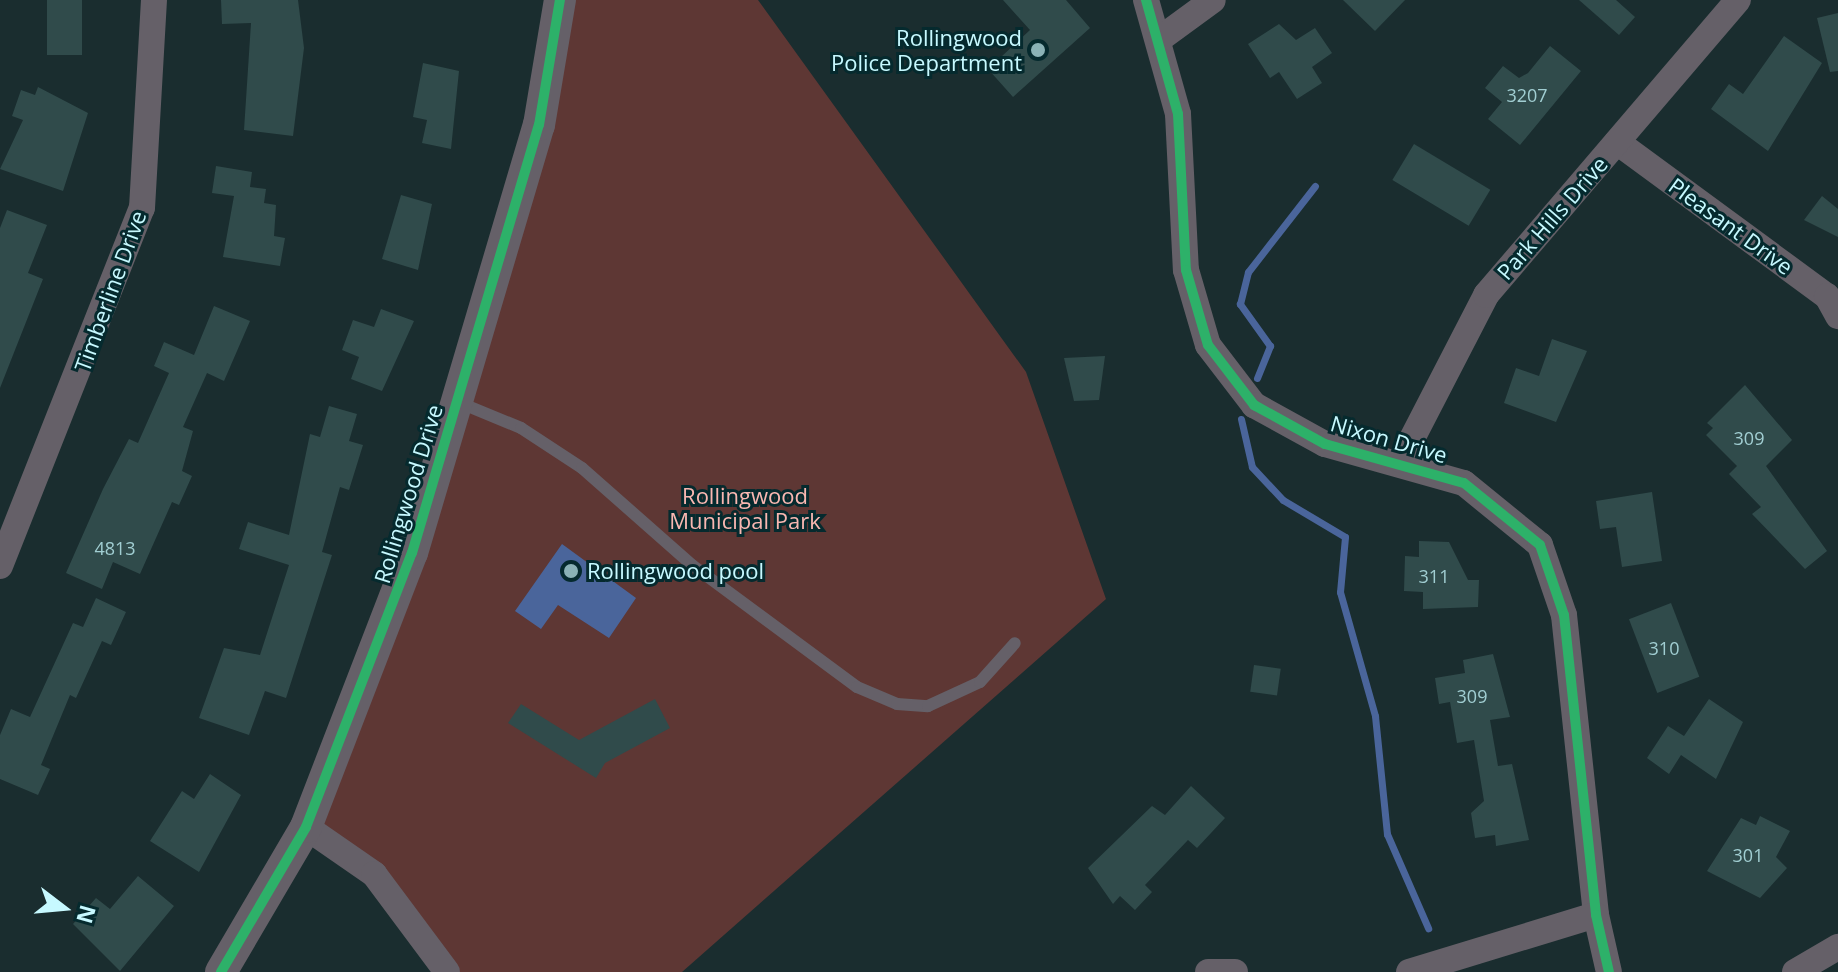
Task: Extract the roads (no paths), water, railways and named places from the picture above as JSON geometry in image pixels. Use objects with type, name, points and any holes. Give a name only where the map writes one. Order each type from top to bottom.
[{"type":"street","name":"Timberline Drive","points":[[0,566],[142,208],[154,0]]},
{"type":"street","name":"Rollingwood Drive","points":[[221,972],[306,827],[358,707],[458,402],[539,125],[560,0]]},
{"type":"street","name":"Nixon Drive","points":[[1146,0],[1161,38],[1178,114],[1186,270],[1208,345],[1254,405],[1325,444],[1401,460],[1464,483],[1540,545],[1564,615],[1596,915],[1609,972]]},
{"type":"street","points":[[1161,38],[1213,0]]},
{"type":"street","name":"Park Hills Drive","points":[[1401,460],[1486,295],[1738,0]]},
{"type":"street","name":"Pleasant Drive","points":[[1617,142],[1827,296],[1838,316]]},
{"type":"street","points":[[306,827],[374,874],[447,972]]},
{"type":"street","points":[[1409,972],[1596,915]]},
{"type":"street","points":[[1795,972],[1838,947]]},
{"type":"street","points":[[1208,972],[1235,972]]},
{"type":"lane","points":[[458,402],[521,428],[582,468],[692,565],[857,687],[897,704],[928,706],[980,682],[1015,643]]},
{"type":"water","name":"Rollingwood pool","points":[[562,544],[636,598],[609,638],[558,605],[541,629],[515,611]]},
{"type":"waterway","points":[[1257,378],[1270,346],[1240,304],[1248,272],[1315,186]]},
{"type":"waterway","points":[[1241,419],[1252,467],[1283,500],[1345,537],[1340,592],[1375,716],[1387,834],[1428,928]]},
{"type":"place","name":"Rollingwood Police Department","points":[[1038,50]]},
{"type":"place","name":"Rollingwood pool","points":[[571,571]]},
{"type":"park label","name":"Rollingwood Municipal Park","points":[[745,508]]}]
